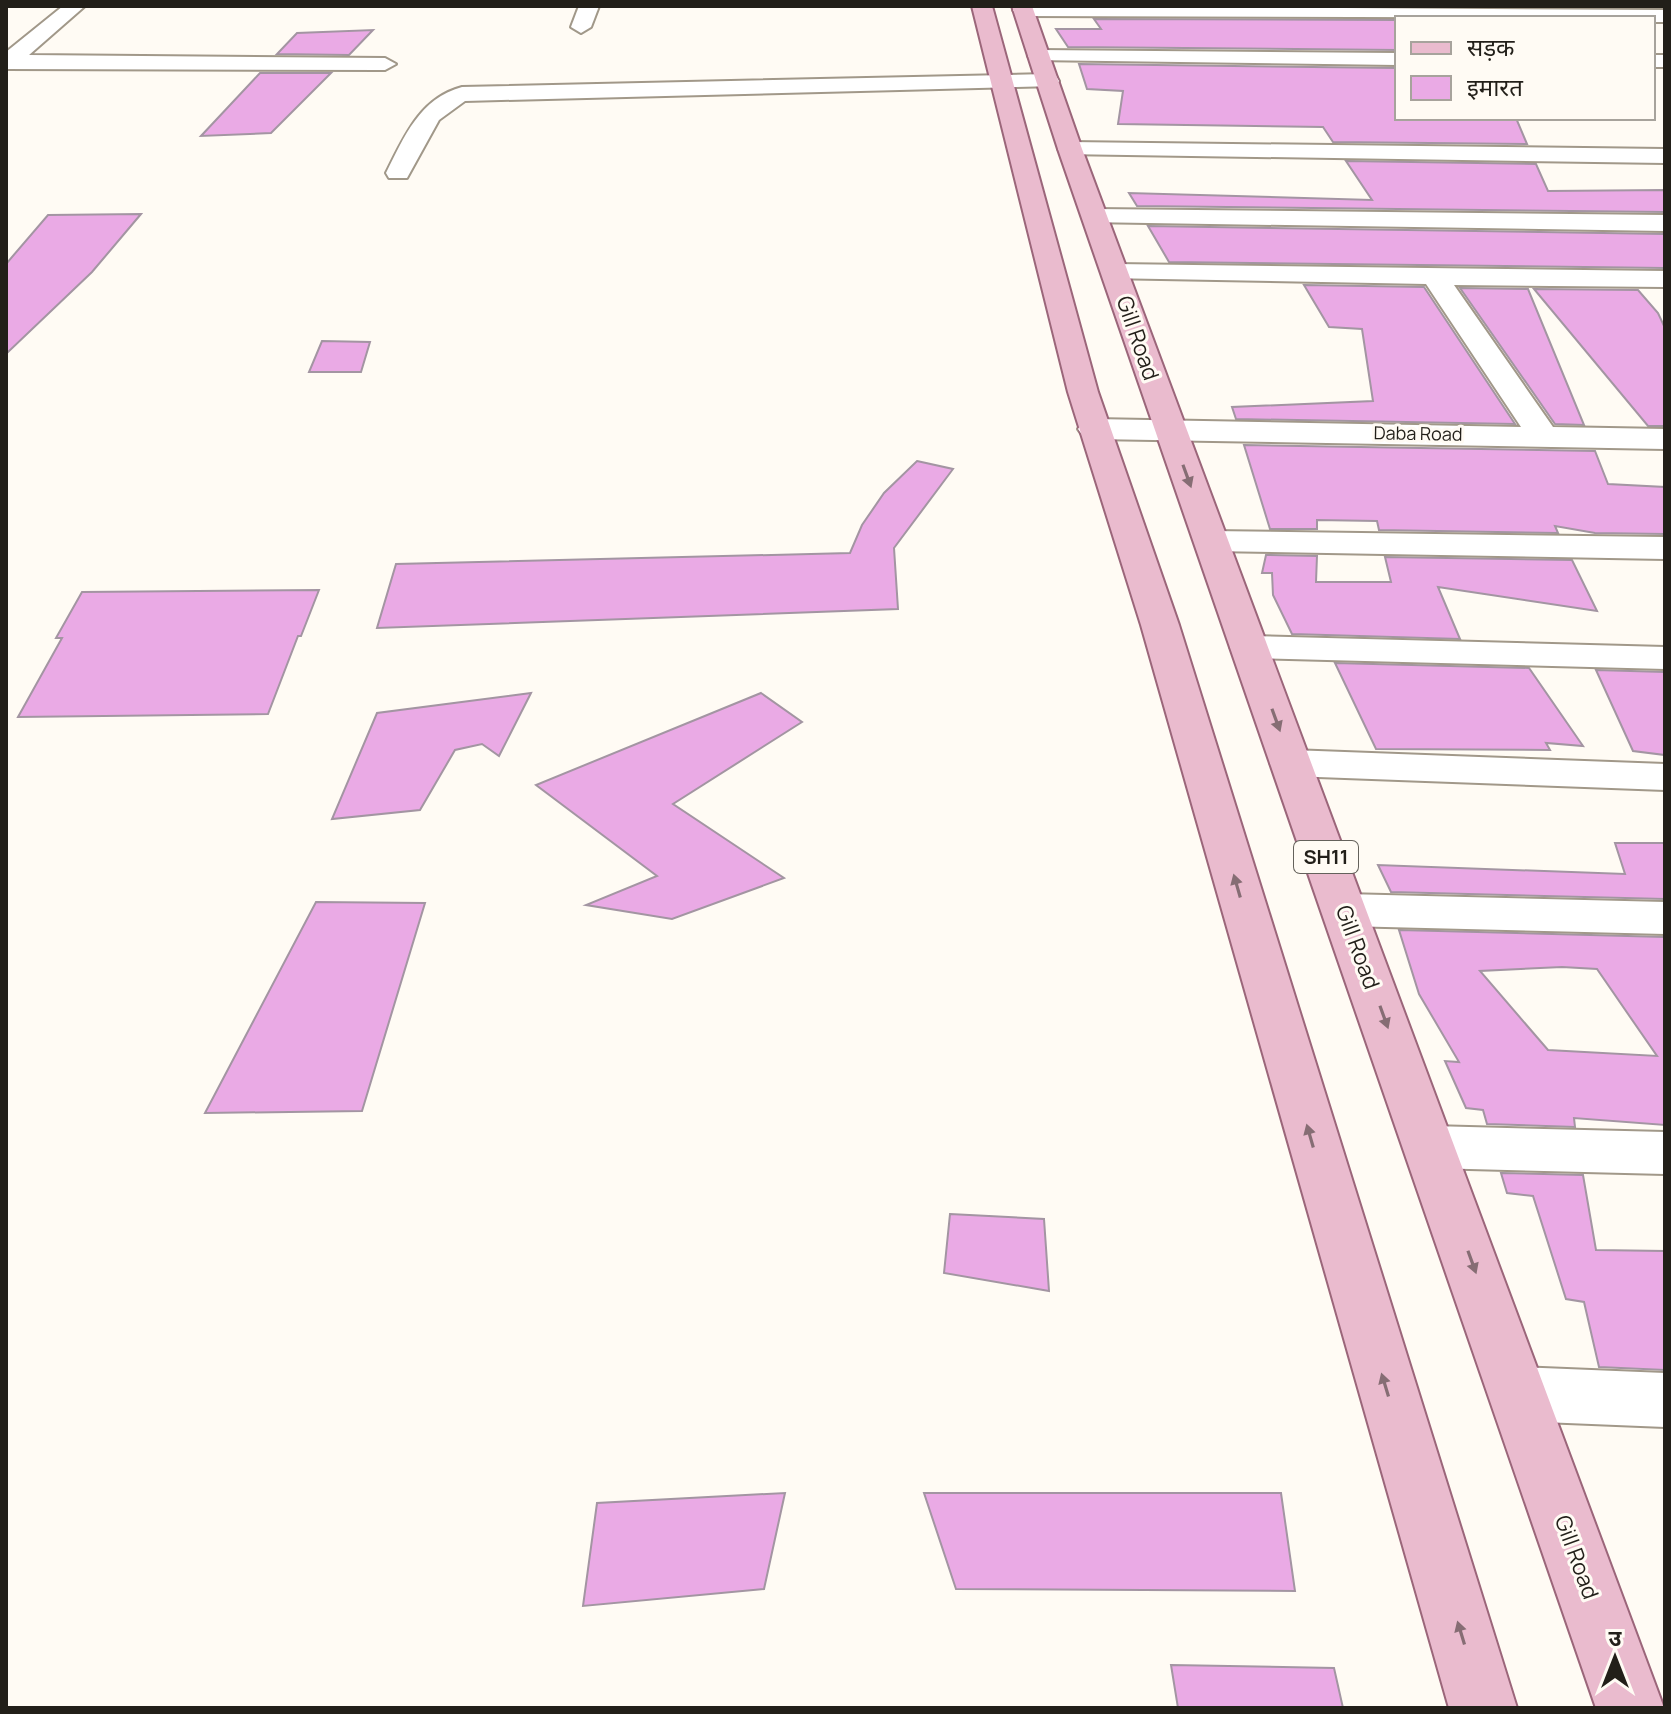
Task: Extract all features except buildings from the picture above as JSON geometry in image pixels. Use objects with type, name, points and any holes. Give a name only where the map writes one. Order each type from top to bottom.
[{"type":"main road","name":"Gill Road","points":[[1009,7],[1044,69],[1070,149],[1630,1708]]},
{"type":"main road","points":[[1009,7],[1003,81],[1094,429],[1160,625],[1483,1708]]},
{"type":"street","points":[[7,62],[75,6]]},
{"type":"street","points":[[581,27],[589,6]]},
{"type":"street","points":[[1009,7],[1481,10],[1665,16]]},
{"type":"street","points":[[398,173],[430,116],[446,99],[462,94],[1003,81],[1044,69],[1395,59]]},
{"type":"street","points":[[7,62],[385,64]]},
{"type":"street","points":[[1070,149],[1665,156]]},
{"type":"street","points":[[1095,217],[1665,223]]},
{"type":"street","points":[[1115,272],[1654,278],[1665,306]]},
{"type":"street","points":[[1435,277],[1544,437]]},
{"type":"street","name":"Daba Road","points":[[1094,429],[1665,439]]},
{"type":"street","points":[[1211,541],[1665,548]]},
{"type":"street","points":[[1249,647],[1665,658]]},
{"type":"street","points":[[1291,763],[1665,777]]},
{"type":"street","points":[[1345,910],[1665,918]]},
{"type":"street","points":[[1431,1147],[1665,1153]]},
{"type":"street","points":[[1519,1394],[1665,1400]]}]
